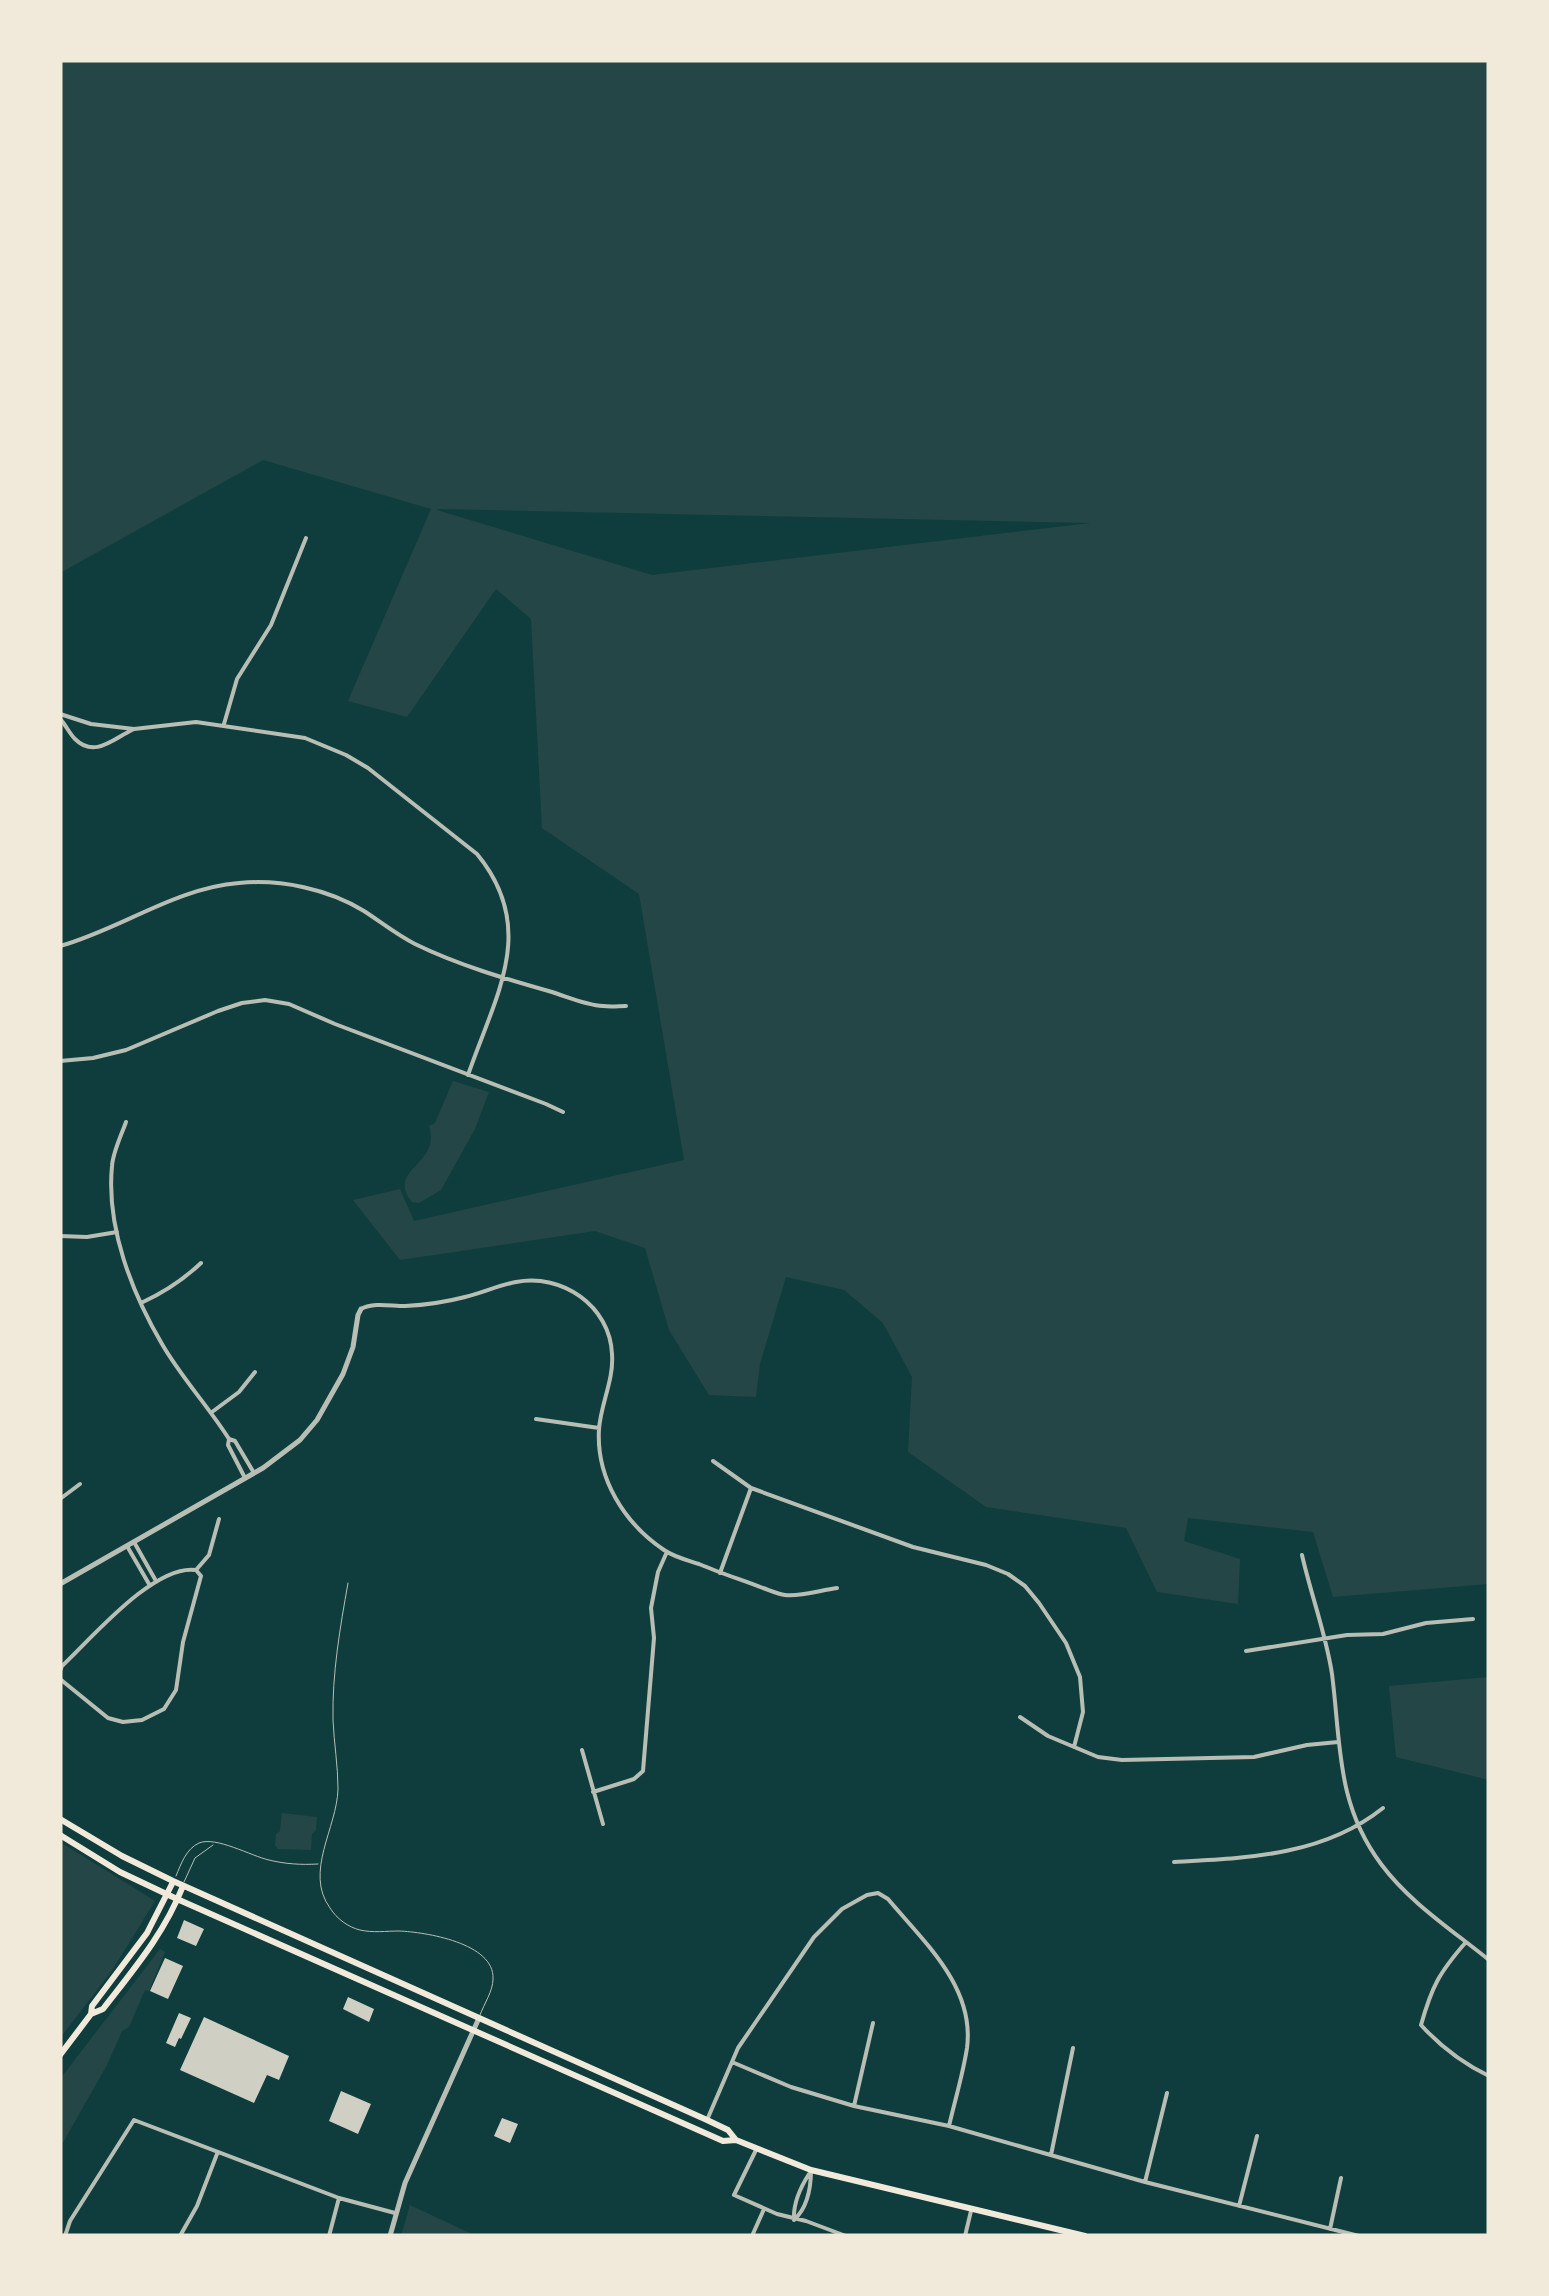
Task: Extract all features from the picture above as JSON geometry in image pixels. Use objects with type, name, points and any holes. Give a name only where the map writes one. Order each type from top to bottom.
[{"type":"main road","points":[[60,1819],[173,1882],[728,2130],[736,2140],[756,2149],[811,2170],[1086,2236]]},
{"type":"main road","points":[[60,1835],[120,1872],[178,1900],[723,2141],[736,2140]]},
{"type":"main road","points":[[92,2014],[92,2006],[147,1933],[173,1882]]},
{"type":"main road","points":[[60,2055],[92,2014],[103,2010],[152,1946],[183,1886]]},
{"type":"main road","points":[[583,2078],[597,2071]]},
{"type":"main road","points":[[684,2124],[706,2120]]},
{"type":"street","points":[[224,724],[237,679],[270,626],[306,538]]},
{"type":"street","points":[[60,717],[72,736],[90,748],[102,748],[134,730]]},
{"type":"street","points":[[60,717],[134,730],[196,722],[224,724],[305,738],[368,768],[477,854],[496,880],[508,916],[510,948],[468,1075]]},
{"type":"street","points":[[60,946],[204,889],[270,882],[338,898],[413,943],[502,978],[600,1006],[626,1006]]},
{"type":"street","points":[[60,1061],[126,1050],[218,1011],[265,1000],[289,1004],[564,1112]]},
{"type":"street","points":[[126,1122],[112,1163],[112,1190],[117,1232],[129,1272],[162,1344],[229,1439],[235,1441],[254,1473]]},
{"type":"street","points":[[60,1236],[117,1232]]},
{"type":"street","points":[[141,1303],[182,1281],[201,1262]]},
{"type":"street","points":[[60,1584],[254,1473],[300,1440],[317,1420],[343,1374],[360,1309],[453,1300],[515,1282],[545,1282],[572,1290],[586,1300],[608,1332],[612,1371],[599,1428],[602,1466],[612,1492],[644,1535],[667,1552],[785,1595],[837,1588]]},
{"type":"street","points":[[212,1412],[239,1392],[255,1372]]},
{"type":"street","points":[[536,1419],[599,1428]]},
{"type":"street","points":[[229,1439],[228,1445],[245,1478]]},
{"type":"street","points":[[713,1462],[751,1488],[913,1547],[986,1565],[1025,1586],[1075,1660],[1083,1712],[1074,1747]]},
{"type":"street","points":[[60,1499],[80,1484]]},
{"type":"street","points":[[720,1573],[751,1488]]},
{"type":"street","points":[[196,1570],[209,1556],[219,1519]]},
{"type":"street","points":[[131,1544],[156,1580]]},
{"type":"street","points":[[131,1544],[149,1584]]},
{"type":"street","points":[[593,1792],[634,1780],[643,1771],[654,1638],[652,1608],[658,1572],[667,1552]]},
{"type":"street","points":[[1302,1555],[1332,1675],[1346,1793],[1357,1824],[1394,1880],[1489,1960]]},
{"type":"street","points":[[60,1671],[149,1584],[182,1569],[196,1570],[202,1576],[183,1642],[176,1690],[164,1709],[142,1720],[123,1722],[108,1718],[60,1679]]},
{"type":"street","points":[[1246,1652],[1346,1634],[1383,1634],[1426,1623],[1473,1619]]},
{"type":"street","points":[[1020,1717],[1048,1736],[1074,1747],[1098,1757],[1122,1760],[1254,1757],[1338,1742]]},
{"type":"street","points":[[582,1750],[602,1824]]},
{"type":"street","points":[[1174,1862],[1261,1856],[1304,1848],[1341,1834],[1382,1808]]},
{"type":"street","points":[[706,2120],[746,2036],[825,1924],[842,1909],[878,1893],[946,1970],[966,2014],[966,2050],[949,2126]]},
{"type":"street","points":[[1466,1942],[1431,1988],[1421,2025],[1440,2046],[1489,2076]]},
{"type":"street","points":[[390,2236],[405,2183],[479,2018]]},
{"type":"street","points":[[854,2106],[873,2024]]},
{"type":"street","points":[[1050,2155],[1073,2048]]},
{"type":"street","points":[[732,2062],[791,2087],[854,2106],[949,2126],[1144,2182],[1359,2236]]},
{"type":"street","points":[[1144,2182],[1167,2093]]},
{"type":"street","points":[[64,2236],[134,2120],[339,2198],[395,2212]]},
{"type":"street","points":[[1239,2206],[1257,2136]]},
{"type":"street","points":[[756,2149],[734,2196],[846,2236]]},
{"type":"street","points":[[180,2236],[197,2206],[217,2153]]},
{"type":"street","points":[[794,2220],[793,2210],[811,2170]]},
{"type":"street","points":[[1330,2229],[1341,2178]]},
{"type":"street","points":[[330,2236],[339,2198]]},
{"type":"street","points":[[965,2236],[972,2208]]},
{"type":"street","points":[[752,2236],[764,2209]]},
{"type":"lane","points":[[348,1583],[338,1637],[333,1718],[338,1790],[321,1864],[324,1898],[330,1910],[350,1926],[372,1932],[424,1935],[467,1946],[484,1956],[494,1978],[479,2018]]},
{"type":"lane","points":[[173,1882],[192,1848],[206,1842],[272,1861],[321,1864]]},
{"type":"lane","points":[[183,1886],[195,1858],[216,1844]]},
{"type":"shaded area","points":[[60,60],[1489,60],[1489,1584],[1333,1597],[1313,1532],[1188,1518],[1184,1541],[1240,1559],[1238,1604],[1157,1592],[1126,1528],[986,1507],[908,1452],[912,1377],[883,1323],[844,1290],[786,1277],[760,1364],[756,1397],[709,1395],[669,1330],[645,1248],[595,1231],[400,1260],[353,1200],[400,1189],[414,1221],[684,1160],[639,894],[542,828],[531,619],[496,589],[407,717],[348,701],[431,509],[263,460],[60,573]],"holes":[[[438,509],[1090,523],[652,575]]]},
{"type":"shaded area","points":[[453,1081],[489,1092],[475,1129],[441,1190],[419,1203],[412,1202],[405,1182],[428,1150],[429,1126],[435,1123]]},
{"type":"shaded area","points":[[1489,1677],[1489,1780],[1396,1757],[1389,1686]]},
{"type":"shaded area","points":[[282,1813],[317,1817],[311,1850],[278,1849],[276,1834],[280,1831]]},
{"type":"shaded area","points":[[60,1842],[155,1901],[111,1972],[60,2038]]},
{"type":"shaded area","points":[[160,1949],[165,1952],[149,1991],[145,1990],[129,2027],[122,2031],[60,2148],[60,2079]]},
{"type":"shaded area","points":[[410,2205],[476,2236],[401,2236]]},
{"type":"building","points":[[184,1920],[204,1929],[196,1946],[177,1938]]},
{"type":"building","points":[[165,1958],[183,1966],[168,1999],[150,1991]]},
{"type":"building","points":[[348,1997],[374,2009],[369,2022],[343,2009]]},
{"type":"building","points":[[179,2013],[191,2018],[175,2047],[166,2043]]},
{"type":"building","points":[[204,2017],[289,2056],[279,2080],[267,2075],[254,2103],[180,2070]]},
{"type":"building","points":[[341,2091],[371,2104],[358,2134],[329,2121]]},
{"type":"building","points":[[502,2118],[518,2124],[510,2143],[494,2136]]}]
